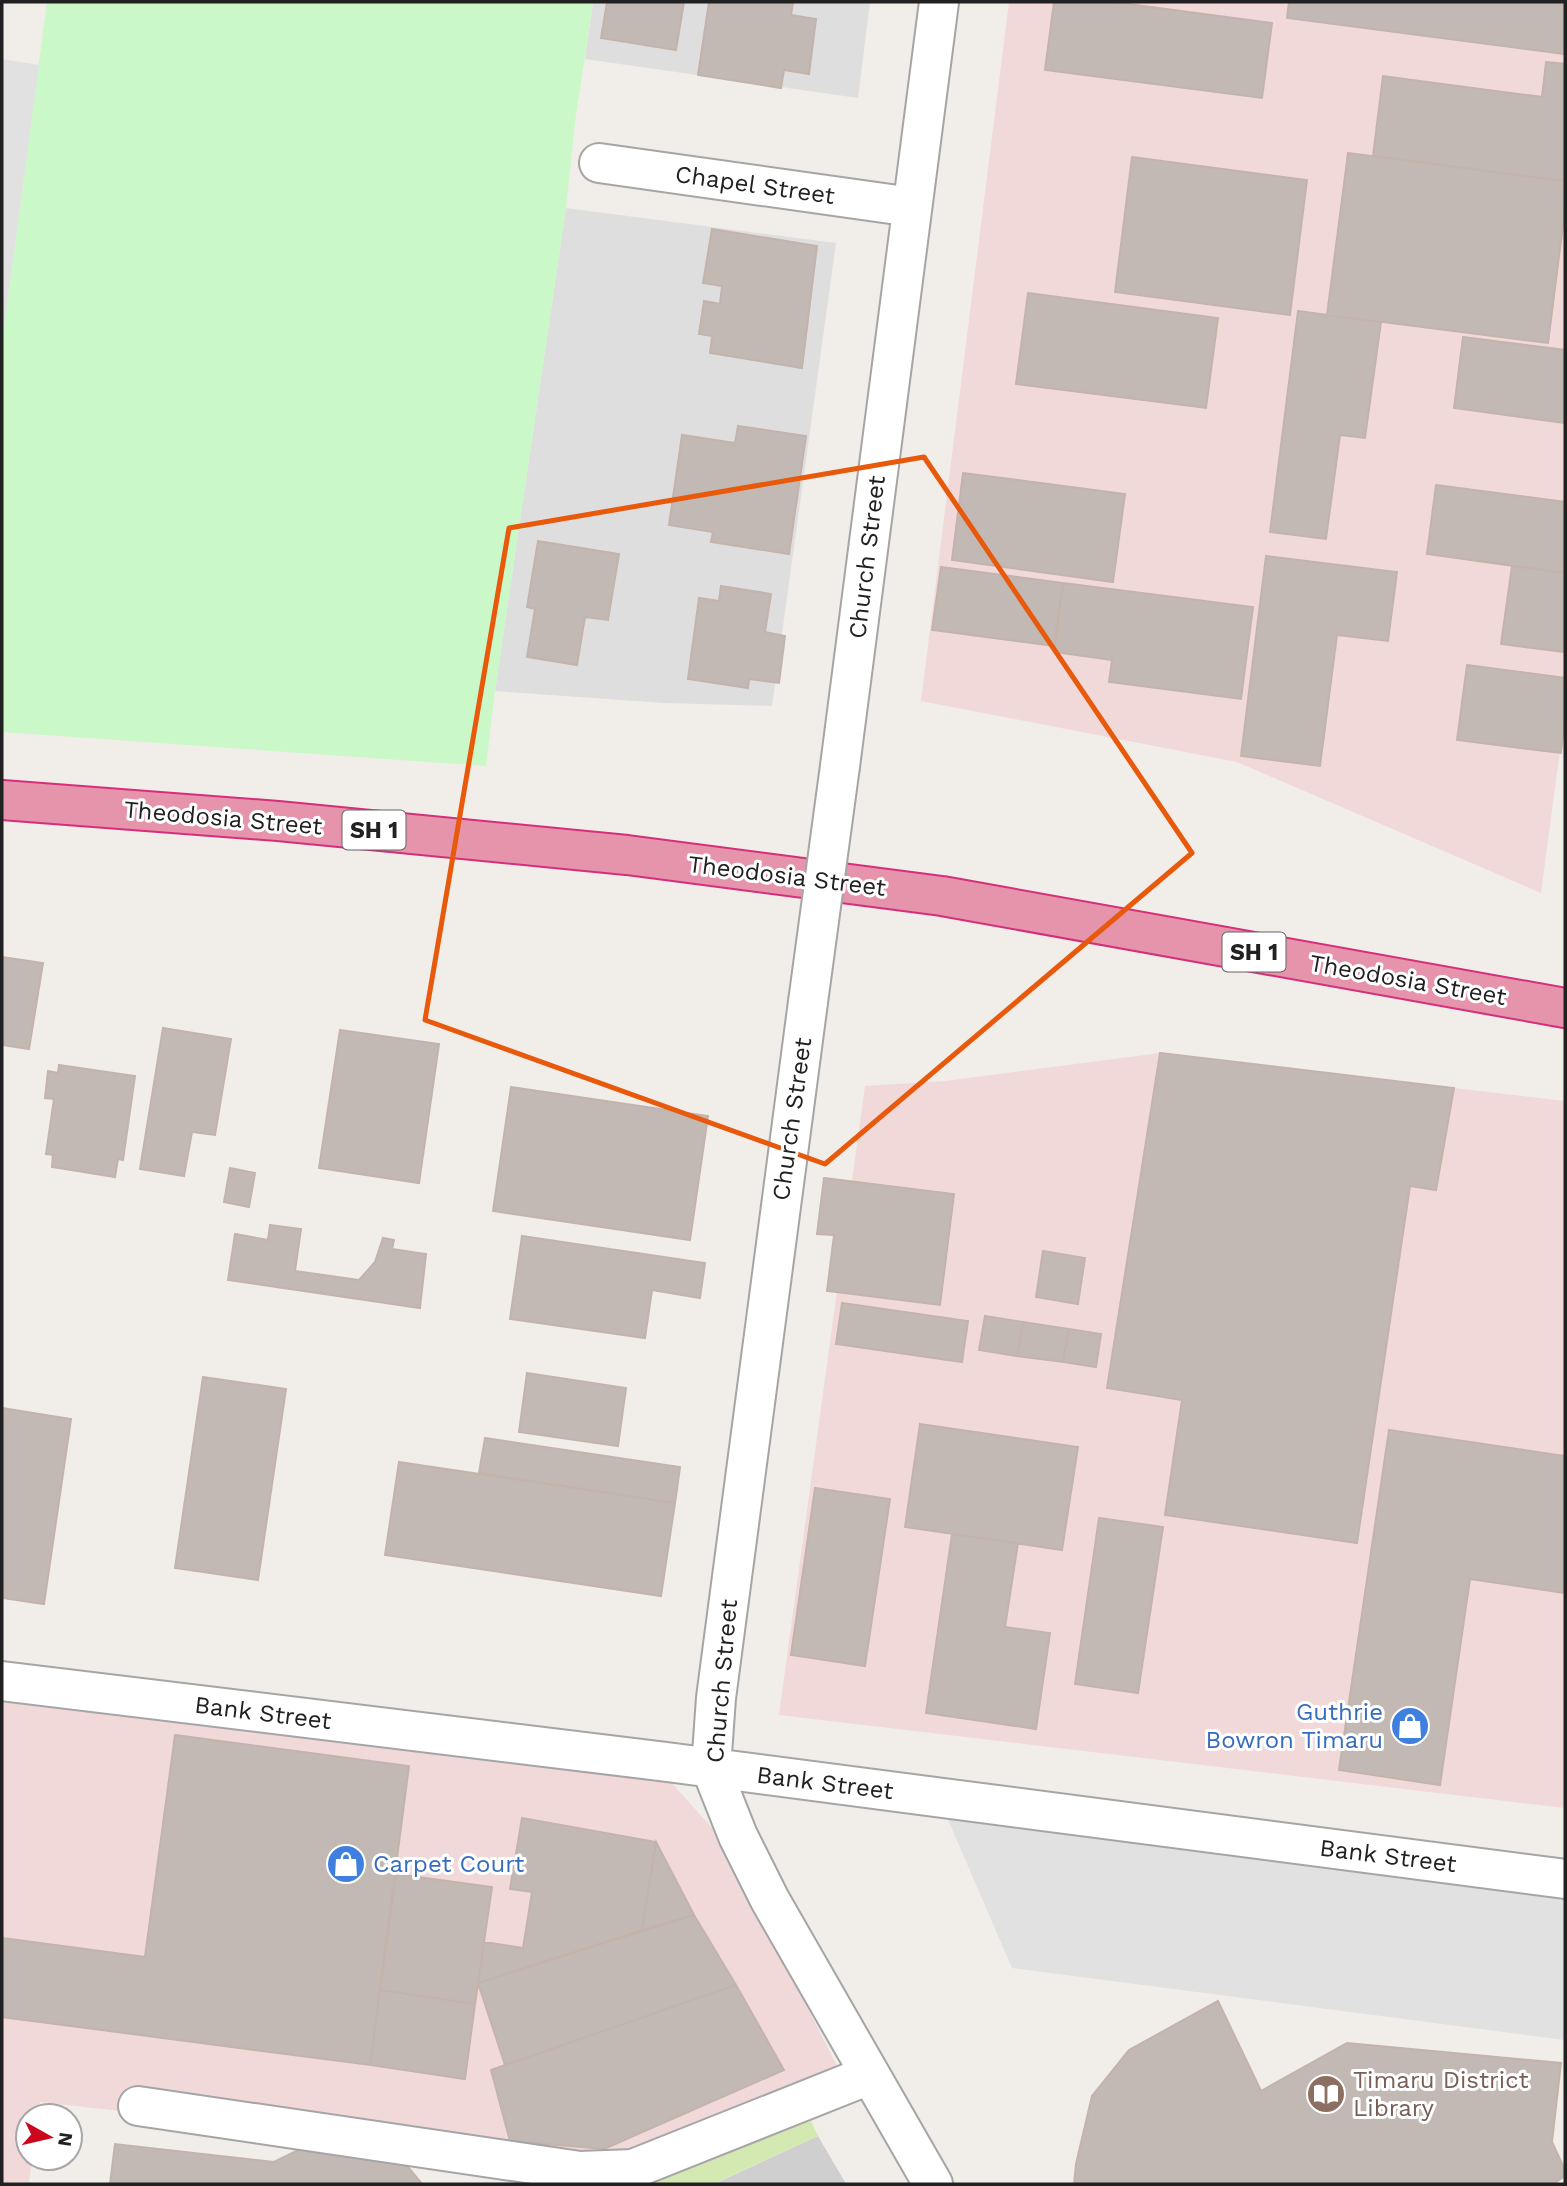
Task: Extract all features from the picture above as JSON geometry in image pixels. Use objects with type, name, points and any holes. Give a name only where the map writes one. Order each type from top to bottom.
[{"type":"highway","name":"Theodosia Street","points":[[2,800],[278,821],[627,855],[942,896],[1565,1008]]},
{"type":"street","name":"Church Street","points":[[933,2184],[770,1900],[738,1836],[710,1768],[716,1698],[939,2]]},
{"type":"street","name":"Chapel Street","points":[[599,163],[912,207]]},
{"type":"street","name":"Bank Street","points":[[2,1681],[710,1768],[1565,1879]]},
{"type":"street","points":[[138,2106],[580,2171],[633,2169],[869,2075]]},
{"type":"highlighted area","points":[[924,457],[1192,853],[825,1164],[425,1020],[509,528]]},
{"type":"shaded area","points":[[593,2],[870,2],[858,98],[585,59]]},
{"type":"shaded area","points":[[1009,2],[1565,2],[1565,713],[1541,893],[1237,762],[921,701]]},
{"type":"shaded area","points":[[2,59],[39,65],[2,341]]},
{"type":"shaded area","points":[[566,208],[836,243],[772,706],[664,703],[495,691]]},
{"type":"shaded area","points":[[1160,1053],[1565,1101],[1565,1808],[779,1715],[865,1086],[945,1081]]},
{"type":"shaded area","points":[[2,1698],[660,1770],[723,1840],[843,2078],[635,2159],[581,2163],[84,2107],[84,2102],[14,2102],[14,2172],[30,2172],[29,2184],[2,2184]]},
{"type":"shaded area","points":[[946,1815],[1565,1893],[1565,2040],[1012,1968]]},
{"type":"shaded area","points":[[818,2136],[846,2184],[714,2184]]},
{"type":"green space","points":[[47,2],[593,2],[486,766],[2,732],[2,341]]},
{"type":"green space","points":[[811,2121],[818,2136],[713,2184],[602,2184],[700,2162]]},
{"type":"building","points":[[607,2],[684,2],[676,50],[601,38]]},
{"type":"building","points":[[709,2],[793,2],[791,15],[816,19],[809,74],[784,70],[781,88],[698,75]]},
{"type":"building","points":[[1054,2],[1113,2],[1272,23],[1262,98],[1045,70]]},
{"type":"building","points":[[1289,2],[1565,2],[1565,54],[1287,18]]},
{"type":"building","points":[[1546,62],[1565,64],[1565,181],[1373,156],[1383,76],[1542,97]]},
{"type":"building","points":[[1348,153],[1565,181],[1565,209],[1548,343],[1327,315]]},
{"type":"building","points":[[1132,157],[1307,180],[1290,315],[1115,292]]},
{"type":"building","points":[[712,229],[817,246],[802,368],[710,353],[712,336],[699,334],[704,301],[720,304],[722,286],[703,283]]},
{"type":"building","points":[[1028,293],[1218,318],[1206,408],[1016,384]]},
{"type":"building","points":[[1298,311],[1381,322],[1365,438],[1340,435],[1326,539],[1270,532]]},
{"type":"building","points":[[1463,337],[1565,350],[1565,423],[1454,408]]},
{"type":"building","points":[[738,426],[806,436],[789,554],[711,542],[713,532],[669,525],[682,435],[735,443]]},
{"type":"building","points":[[963,473],[1125,494],[1113,582],[952,560]]},
{"type":"building","points":[[1436,485],[1565,502],[1565,573],[1427,554]]},
{"type":"building","points":[[538,541],[619,554],[608,620],[585,617],[577,665],[527,657],[535,609],[527,607]]},
{"type":"building","points":[[1266,556],[1397,572],[1388,641],[1337,635],[1320,766],[1241,756]]},
{"type":"building","points":[[1512,566],[1565,573],[1565,652],[1501,644]]},
{"type":"building","points":[[941,567],[1063,583],[1054,646],[932,630]]},
{"type":"building","points":[[1063,583],[1253,607],[1241,699],[1109,682],[1112,660],[1054,652]]},
{"type":"building","points":[[721,586],[771,594],[765,632],[785,636],[779,683],[749,679],[748,688],[688,679],[699,598],[719,601]]},
{"type":"building","points":[[1467,665],[1565,678],[1561,753],[1457,740]]},
{"type":"building","points":[[2,957],[43,963],[29,1049],[2,1045]]},
{"type":"building","points":[[163,1028],[231,1039],[215,1135],[192,1132],[184,1176],[140,1169]]},
{"type":"building","points":[[340,1030],[439,1044],[419,1183],[319,1168]]},
{"type":"building","points":[[1160,1053],[1454,1088],[1436,1190],[1410,1186],[1357,1543],[1165,1515],[1182,1400],[1107,1388]]},
{"type":"building","points":[[59,1065],[135,1076],[123,1160],[118,1159],[115,1177],[52,1167],[53,1155],[46,1154],[54,1099],[45,1098],[48,1071],[58,1073]]},
{"type":"building","points":[[511,1087],[708,1116],[690,1240],[493,1211]]},
{"type":"building","points":[[230,1168],[255,1173],[249,1207],[224,1202]]},
{"type":"building","points":[[824,1178],[954,1194],[940,1305],[827,1291],[834,1235],[817,1234]]},
{"type":"building","points":[[270,1225],[301,1229],[295,1271],[359,1280],[375,1262],[383,1238],[394,1240],[392,1249],[426,1254],[420,1308],[228,1280],[235,1234],[268,1240]]},
{"type":"building","points":[[522,1236],[705,1263],[700,1298],[652,1290],[645,1338],[510,1319]]},
{"type":"building","points":[[1043,1251],[1085,1258],[1078,1304],[1036,1297]]},
{"type":"building","points":[[842,1303],[968,1321],[962,1362],[836,1344]]},
{"type":"building","points":[[985,1316],[1023,1322],[1017,1356],[979,1350]]},
{"type":"building","points":[[1023,1322],[1069,1329],[1063,1362],[1017,1356]]},
{"type":"building","points":[[1069,1329],[1101,1334],[1096,1367],[1063,1362]]},
{"type":"building","points":[[527,1373],[626,1388],[618,1446],[519,1432]]},
{"type":"building","points":[[203,1377],[286,1389],[258,1580],[175,1568]]},
{"type":"building","points":[[2,1408],[71,1419],[44,1604],[2,1598]]},
{"type":"building","points":[[920,1424],[1078,1447],[1062,1550],[905,1527]]},
{"type":"building","points":[[1389,1430],[1565,1456],[1565,1593],[1470,1579],[1440,1785],[1339,1770]]},
{"type":"building","points":[[485,1438],[680,1467],[675,1503],[479,1473]]},
{"type":"building","points":[[399,1462],[675,1503],[661,1596],[385,1555]]},
{"type":"building","points":[[815,1488],[890,1499],[865,1666],[791,1655]]},
{"type":"building","points":[[1099,1518],[1163,1527],[1138,1693],[1075,1684]]},
{"type":"building","points":[[952,1534],[1018,1543],[1005,1627],[1050,1633],[1036,1729],[926,1713]]},
{"type":"building","points":[[175,1735],[409,1766],[370,2065],[2,2017],[2,1938],[145,1957]]},
{"type":"building","points":[[522,1818],[656,1842],[642,1930],[478,1983],[484,1942],[523,1948],[532,1892],[510,1889]]},
{"type":"building","points":[[656,1842],[694,1915],[642,1930]]},
{"type":"building","points":[[396,1874],[492,1887],[475,2004],[380,1990]]},
{"type":"building","points":[[694,1915],[736,1985],[505,2065],[478,1983]]},
{"type":"building","points":[[736,1985],[784,2070],[604,2149],[510,2141],[491,2070]]},
{"type":"building","points":[[380,1990],[475,2004],[465,2079],[370,2065]]},
{"type":"building","name":"Timaru District Library","points":[[1218,2001],[1261,2091],[1347,2043],[1561,2063],[1552,2142],[1565,2170],[1565,2176],[1553,2184],[1074,2184],[1092,2096],[1129,2050]]},
{"type":"building","points":[[325,2137],[390,2145],[422,2184],[110,2184],[115,2144],[274,2162]]},
{"type":"place","name":"Guthrie Bowron Timaru","points":[[1410,1726]]},
{"type":"place","name":"Carpet Court","points":[[346,1864]]},
{"type":"place","name":"Timaru District Library","points":[[1326,2094]]}]
